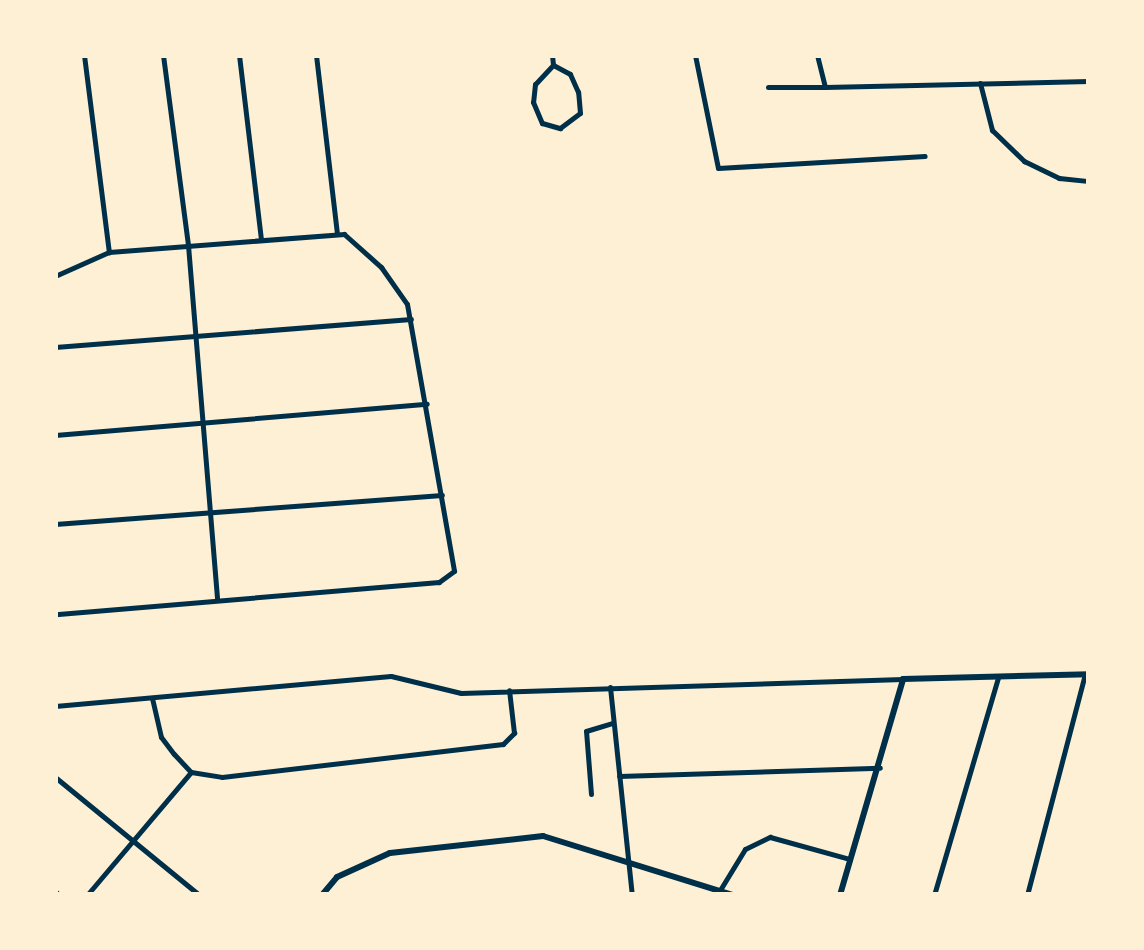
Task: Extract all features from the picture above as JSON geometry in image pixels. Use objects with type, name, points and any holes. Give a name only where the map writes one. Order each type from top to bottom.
[{"type":"street","points":[[84,55],[108,252]]},
{"type":"street","points":[[163,55],[188,245],[217,599]]},
{"type":"street","points":[[239,55],[261,239]]},
{"type":"street","points":[[316,55],[337,232]]},
{"type":"street","points":[[552,55],[553,65],[535,84],[533,102],[542,123],[560,128],[580,114],[578,92],[570,74],[553,65]]},
{"type":"street","points":[[695,55],[718,168],[925,156]]},
{"type":"street","points":[[817,55],[825,87]]},
{"type":"street","points":[[768,87],[1089,81]]},
{"type":"street","points":[[980,83],[992,130],[1024,161],[1060,178],[1089,181]]},
{"type":"street","points":[[55,276],[108,252],[337,232],[381,267],[411,318],[454,571],[447,580],[55,614]]},
{"type":"street","points":[[55,346],[411,318]]},
{"type":"street","points":[[55,435],[427,404]]},
{"type":"street","points":[[55,524],[442,495]]},
{"type":"street","points":[[55,706],[391,676],[461,693],[1087,674],[1027,895]]},
{"type":"street","points":[[934,895],[998,678]]},
{"type":"street","points":[[840,895],[903,680]]},
{"type":"street","points":[[610,687],[632,895]]},
{"type":"street","points":[[152,698],[161,737],[191,772],[222,777],[503,744],[514,733],[509,690]]},
{"type":"street","points":[[590,794],[586,731],[613,723]]},
{"type":"street","points":[[619,776],[880,768]]},
{"type":"street","points":[[87,895],[191,772]]},
{"type":"street","points":[[55,777],[199,895]]},
{"type":"street","points":[[322,895],[337,877],[390,852],[526,836],[558,839],[733,895]]},
{"type":"street","points":[[718,891],[745,850],[770,837],[853,860]]}]
